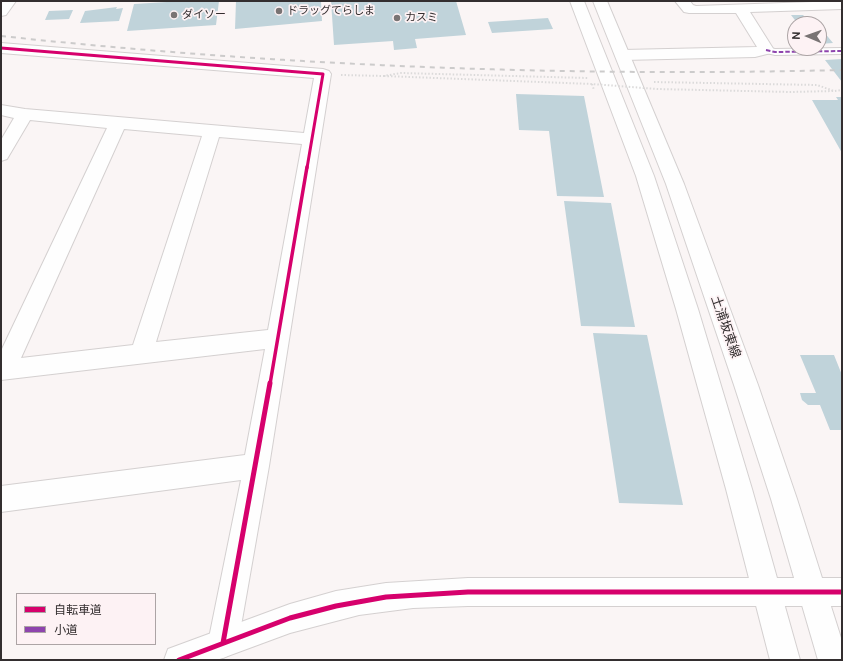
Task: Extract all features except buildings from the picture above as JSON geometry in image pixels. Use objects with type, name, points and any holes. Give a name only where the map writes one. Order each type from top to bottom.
[{"type":"street","points":[[1,12],[9,1]]},
{"type":"street","points":[[577,1],[645,176],[687,309],[768,592],[785,660]]},
{"type":"street","name":"土浦坂東線","points":[[600,1],[675,184],[741,370],[784,498],[833,660]]},
{"type":"street","points":[[682,1],[689,9],[696,10],[842,5]]},
{"type":"street","points":[[741,9],[766,50]]},
{"type":"street","points":[[1,48],[323,74],[224,643]]},
{"type":"street","points":[[623,55],[755,52],[766,50],[775,52],[842,51]]},
{"type":"street","points":[[1,110],[26,114],[118,123],[311,139]]},
{"type":"street","points":[[1,155],[26,114]]},
{"type":"street","points":[[3,369],[118,123]]},
{"type":"street","points":[[141,354],[212,131]]},
{"type":"street","points":[[3,369],[278,338]]},
{"type":"street","points":[[3,504],[256,466]]},
{"type":"street","points":[[179,660],[286,618],[357,601],[398,595],[444,592],[842,592]]},
{"type":"path","points":[[384,76],[401,73],[590,78]]},
{"type":"path","points":[[323,74],[592,84],[657,89],[790,92],[842,90]]},
{"type":"path","points":[[652,82],[817,84],[834,91]]},
{"type":"path","points":[[592,84],[594,90]]},
{"type":"railway","points":[[1,36],[211,55],[421,67],[632,72],[842,70]]},
{"type":"marked path","points":[[766,50],[775,52],[842,51]]},
{"type":"cycle path","points":[[1,48],[323,74],[256,466],[223,643]]},
{"type":"cycle path","points":[[179,660],[290,618],[359,601],[413,594],[468,592],[842,592]]},
{"type":"place","name":"ドラッグてらしま","points":[[279,11]]},
{"type":"place","name":"ダイソー","points":[[174,15]]},
{"type":"place","name":"カスミ","points":[[397,18]]}]
